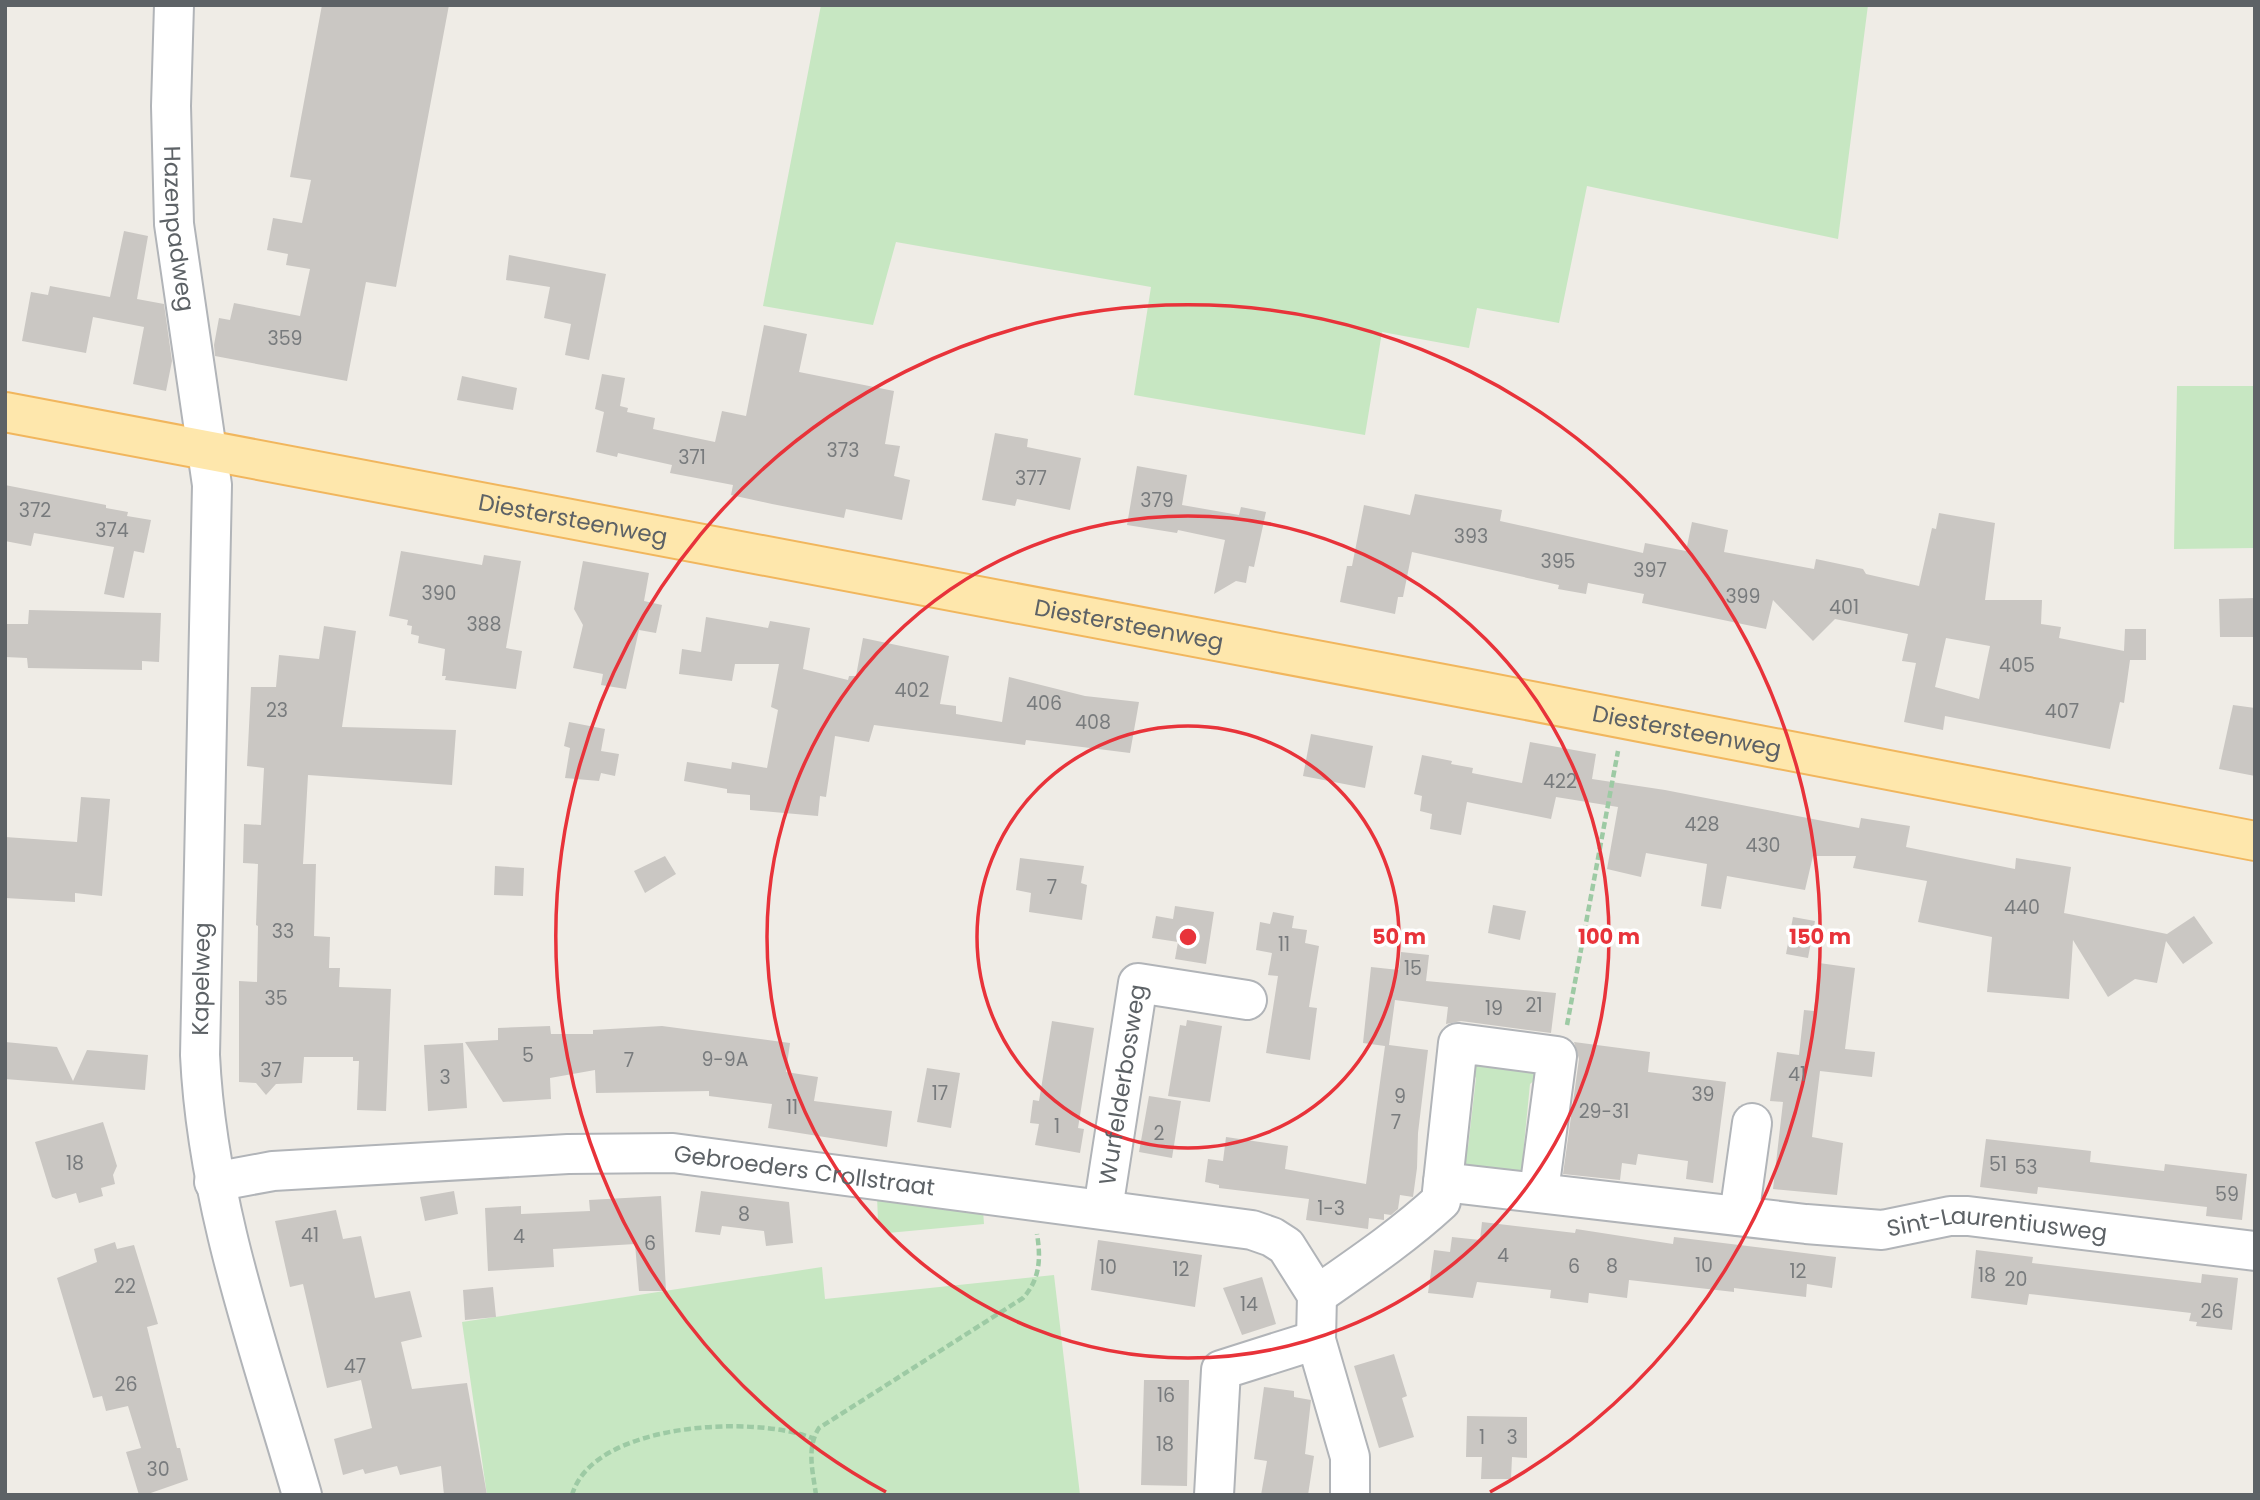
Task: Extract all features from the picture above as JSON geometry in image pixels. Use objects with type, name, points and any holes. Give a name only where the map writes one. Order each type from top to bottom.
[{"type":"main road","name":"Diestersteenweg","points":[[5,412],[2255,841]]},
{"type":"street","name":"Hazenpadweg","points":[[174,5],[171,106],[174,224],[209,451]]},
{"type":"street","name":"Kapelweg","points":[[209,451],[212,485],[200,1055],[202,1112],[215,1182],[302,1495]]},
{"type":"street","name":"Wurfelderbosweg","points":[[1102,1209],[1138,984],[1247,1000]]},
{"type":"street","points":[[1350,1495],[1350,1457],[1316,1340],[1317,1295],[1397,1239],[1441,1200],[1458,1044],[1557,1056],[1539,1191]]},
{"type":"street","points":[[1740,1216],[1752,1123]]},
{"type":"street","name":"Gebroeders Crollstraat","points":[[215,1182],[273,1171],[568,1154],[673,1153],[1252,1230],[1272,1237],[1286,1247],[1317,1295]]},
{"type":"street","name":"Sint-Laurentiusweg","points":[[1443,1182],[1882,1230],[1940,1217],[1968,1216],[2255,1251]]},
{"type":"street","points":[[1214,1495],[1221,1370],[1316,1340]]},
{"type":"path","points":[[1557,1056],[1567,1025],[1624,719]]},
{"type":"path","points":[[816,1495],[812,1438],[832,1416],[1023,1298],[1030,1290],[1035,1283],[1040,1252],[1031,1200]]},
{"type":"path","points":[[572,1495],[583,1472],[594,1463],[617,1450],[669,1432],[696,1427],[759,1425],[795,1431],[812,1438]]},
{"type":"green space","points":[[821,5],[1868,5],[1838,239],[1587,186],[1559,323],[1477,308],[1469,348],[1382,332],[1365,435],[1134,395],[1151,287],[896,242],[873,325],[763,306]]},
{"type":"green space","points":[[2177,386],[2255,386],[2255,548],[2174,549]]},
{"type":"green space","points":[[1481,1056],[1542,1074],[1530,1084],[1523,1155],[1532,1167],[1522,1176],[1469,1171],[1456,1157],[1468,1147],[1476,1078],[1466,1064]]},
{"type":"green space","points":[[877,1195],[983,1210],[984,1224],[888,1233],[878,1222]]},
{"type":"green space","points":[[822,1267],[825,1299],[1054,1275],[1080,1495],[487,1495],[462,1322]]},
{"type":"building","points":[[322,5],[449,5],[396,287],[366,282],[347,381],[215,356],[214,345],[219,318],[230,320],[234,303],[300,316],[310,269],[286,265],[288,254],[267,250],[273,218],[302,223],[311,180],[290,177]]},
{"type":"building","points":[[124,231],[148,236],[137,299],[164,304],[172,361],[166,391],[133,384],[144,327],[93,317],[86,353],[22,341],[31,292],[48,295],[50,286],[110,297]]},
{"type":"building","points":[[509,255],[606,274],[589,360],[565,355],[571,324],[544,318],[550,287],[506,280]]},
{"type":"building","points":[[764,325],[807,334],[799,372],[894,391],[885,444],[900,446],[894,476],[910,480],[902,520],[846,509],[844,518],[731,495],[733,485],[670,473],[672,465],[618,453],[617,457],[596,452],[604,412],[595,409],[602,374],[625,378],[620,406],[628,408],[627,412],[655,418],[653,429],[715,442],[722,411],[746,416]]},
{"type":"building","points":[[462,376],[517,388],[513,410],[457,400]]},
{"type":"building","points":[[995,433],[1028,439],[1027,447],[1081,458],[1070,510],[1017,499],[1015,506],[982,500]]},
{"type":"building","points":[[1137,466],[1187,475],[1182,505],[1239,515],[1241,507],[1266,512],[1254,567],[1249,566],[1246,583],[1236,581],[1214,594],[1225,540],[1178,530],[1177,533],[1127,525]]},
{"type":"building","points":[[5,485],[106,505],[106,508],[128,512],[127,516],[151,520],[144,553],[134,551],[124,598],[104,594],[114,547],[34,533],[31,546],[5,541]]},
{"type":"building","points":[[1415,494],[1502,510],[1500,521],[1643,553],[1645,543],[1686,551],[1692,522],[1728,530],[1724,552],[1814,569],[1816,559],[1863,569],[1866,574],[1919,586],[1932,528],[1936,529],[1939,513],[1995,523],[1985,600],[2042,600],[2041,624],[2061,627],[2059,638],[2124,651],[2125,629],[2146,629],[2146,660],[2130,660],[2124,703],[2120,702],[2110,749],[1945,716],[1943,730],[1904,722],[1916,663],[1902,661],[1908,634],[1835,619],[1813,641],[1773,600],[1766,629],[1642,603],[1644,594],[1588,583],[1586,594],[1558,589],[1559,585],[1412,552],[1403,597],[1398,597],[1395,614],[1340,602],[1347,566],[1352,566],[1364,505],[1410,515]],"holes":[[[1946,638],[1990,646],[1979,699],[1935,687]]]},
{"type":"building","points":[[401,551],[482,565],[484,555],[521,561],[506,648],[522,651],[516,689],[445,680],[446,676],[442,676],[445,649],[418,643],[419,636],[411,634],[412,626],[407,625],[408,620],[389,616]]},
{"type":"building","points":[[583,561],[649,573],[644,601],[662,605],[656,633],[639,630],[626,689],[601,685],[603,674],[573,668],[583,625],[574,609]]},
{"type":"building","points":[[2255,598],[2255,637],[2220,637],[2219,599]]},
{"type":"building","points":[[29,610],[161,613],[159,662],[142,661],[142,670],[28,668],[27,658],[5,657],[5,624],[28,624]]},
{"type":"building","points":[[706,617],[768,628],[770,621],[810,628],[803,669],[848,680],[849,676],[856,676],[863,638],[949,656],[940,704],[956,706],[956,714],[1002,722],[1009,677],[1085,696],[1139,702],[1130,753],[1026,740],[1025,745],[874,725],[869,742],[835,736],[826,797],[820,796],[818,816],[750,810],[750,795],[727,793],[727,789],[684,781],[687,762],[731,769],[732,762],[767,768],[778,710],[771,707],[779,664],[735,664],[732,681],[679,674],[682,649],[701,652]]},
{"type":"building","points":[[324,626],[356,631],[342,727],[456,730],[452,785],[308,775],[303,864],[316,864],[314,936],[330,937],[329,968],[340,968],[339,987],[391,989],[386,1111],[357,1110],[359,1061],[353,1061],[353,1057],[304,1057],[302,1083],[276,1084],[266,1095],[256,1083],[239,1082],[239,981],[257,982],[258,864],[243,863],[244,824],[261,825],[264,768],[247,766],[251,687],[276,687],[279,655],[319,659]]},
{"type":"building","points":[[2233,705],[2255,708],[2255,776],[2219,769]]},
{"type":"building","points":[[569,722],[605,729],[601,751],[619,754],[615,776],[601,773],[599,781],[565,778],[570,748],[564,746]]},
{"type":"building","points":[[1311,734],[1373,746],[1365,788],[1303,776]]},
{"type":"building","points":[[1530,742],[1596,754],[1592,779],[1665,790],[1859,828],[1861,818],[1910,826],[1906,847],[2015,869],[2016,858],[2071,867],[2064,913],[2167,934],[2194,916],[2213,943],[2183,964],[2166,941],[2157,983],[2135,979],[2108,997],[2073,940],[2069,999],[1987,992],[1992,937],[1918,922],[1927,881],[1853,868],[1856,856],[1813,856],[1805,890],[1727,876],[1721,909],[1701,906],[1707,864],[1646,853],[1641,877],[1607,869],[1618,807],[1556,797],[1551,819],[1467,802],[1461,835],[1430,829],[1432,814],[1420,811],[1422,796],[1414,794],[1422,755],[1473,768],[1472,773],[1522,783]]},
{"type":"building","points":[[81,797],[110,799],[102,896],[75,893],[75,902],[5,898],[5,837],[77,842]]},
{"type":"building","points":[[665,856],[676,874],[645,893],[634,871]]},
{"type":"building","points":[[1020,858],[1084,866],[1081,883],[1087,885],[1082,920],[1029,912],[1031,893],[1016,890]]},
{"type":"building","points":[[495,866],[524,868],[523,896],[494,895]]},
{"type":"building","points":[[1493,905],[1526,911],[1520,940],[1488,933]]},
{"type":"building","points":[[1175,906],[1214,912],[1206,964],[1175,959],[1178,942],[1152,938],[1156,916],[1173,919]]},
{"type":"building","points":[[1273,912],[1294,916],[1292,928],[1307,930],[1305,943],[1319,946],[1309,1007],[1317,1008],[1310,1060],[1266,1053],[1278,976],[1268,975],[1272,953],[1256,950],[1260,922],[1270,924]]},
{"type":"building","points":[[1793,917],[1815,921],[1808,958],[1786,954]]},
{"type":"building","points":[[1401,952],[1429,955],[1426,981],[1556,993],[1551,1033],[1461,1021],[1446,1024],[1448,1007],[1395,1000],[1389,1045],[1428,1050],[1418,1133],[1417,1168],[1413,1197],[1400,1195],[1398,1209],[1391,1215],[1384,1214],[1384,1220],[1369,1218],[1368,1229],[1306,1220],[1309,1199],[1219,1188],[1219,1185],[1205,1182],[1208,1159],[1223,1161],[1226,1137],[1288,1146],[1285,1169],[1366,1184],[1385,1046],[1363,1043],[1371,967],[1399,970]]},
{"type":"building","points":[[1819,963],[1855,968],[1845,1049],[1875,1052],[1872,1077],[1820,1071],[1812,1137],[1843,1143],[1837,1195],[1773,1189],[1783,1102],[1770,1101],[1777,1052],[1799,1055],[1804,1010],[1814,1011]]},
{"type":"building","points":[[1187,1020],[1222,1026],[1210,1102],[1168,1096],[1180,1025],[1186,1026]]},
{"type":"building","points":[[1052,1021],[1094,1028],[1078,1128],[1084,1129],[1080,1153],[1035,1145],[1039,1124],[1030,1123],[1033,1100],[1039,1101]]},
{"type":"building","points":[[550,1026],[551,1034],[593,1034],[593,1030],[662,1026],[790,1043],[786,1072],[818,1077],[814,1101],[892,1111],[887,1147],[768,1128],[772,1104],[709,1096],[709,1091],[596,1093],[595,1070],[550,1078],[551,1099],[503,1102],[465,1042],[498,1040],[498,1028]]},
{"type":"building","points":[[5,1042],[57,1047],[73,1081],[87,1050],[148,1055],[145,1090],[5,1079]]},
{"type":"building","points":[[1574,1042],[1650,1052],[1648,1072],[1726,1082],[1713,1183],[1686,1179],[1688,1161],[1638,1154],[1636,1165],[1622,1163],[1620,1180],[1563,1174],[1579,1059]]},
{"type":"building","points":[[463,1043],[467,1108],[428,1111],[424,1045]]},
{"type":"building","points":[[927,1068],[960,1073],[951,1128],[917,1122]]},
{"type":"building","points":[[1149,1096],[1181,1101],[1172,1158],[1139,1152]]},
{"type":"building","points":[[103,1122],[117,1166],[113,1175],[115,1184],[101,1188],[103,1196],[79,1203],[76,1193],[56,1199],[52,1197],[35,1142]]},
{"type":"building","points":[[1986,1139],[2091,1151],[2090,1162],[2164,1171],[2165,1164],[2247,1174],[2242,1220],[2206,1216],[2207,1207],[2038,1187],[2037,1194],[1980,1187]]},
{"type":"building","points":[[454,1191],[458,1214],[425,1221],[420,1197]]},
{"type":"building","points":[[701,1191],[789,1202],[793,1243],[766,1246],[764,1231],[722,1226],[720,1235],[695,1232]]},
{"type":"building","points":[[661,1196],[666,1291],[639,1291],[635,1244],[553,1249],[554,1267],[488,1271],[485,1208],[521,1206],[521,1214],[590,1211],[589,1200]]},
{"type":"building","points":[[336,1210],[343,1239],[361,1236],[375,1298],[410,1291],[422,1337],[401,1342],[412,1389],[467,1383],[487,1495],[444,1495],[441,1466],[400,1475],[397,1466],[365,1474],[363,1469],[343,1475],[334,1439],[372,1428],[361,1380],[327,1388],[303,1284],[290,1287],[275,1221]]},
{"type":"building","points":[[1482,1222],[1575,1233],[1576,1229],[1673,1244],[1674,1237],[1836,1257],[1832,1288],[1807,1284],[1806,1297],[1629,1280],[1627,1298],[1589,1293],[1588,1303],[1550,1298],[1551,1290],[1477,1282],[1473,1298],[1428,1293],[1434,1250],[1450,1252],[1452,1237],[1480,1240]]},
{"type":"building","points":[[1098,1240],[1202,1255],[1195,1307],[1091,1290]]},
{"type":"building","points":[[115,1242],[117,1249],[134,1245],[150,1297],[158,1324],[147,1327],[177,1448],[180,1448],[188,1480],[145,1495],[139,1495],[126,1452],[141,1448],[128,1406],[106,1411],[102,1396],[93,1398],[57,1278],[97,1262],[94,1249]]},
{"type":"building","points":[[1976,1250],[2033,1257],[2032,1263],[2201,1283],[2202,1274],[2238,1278],[2232,1330],[2196,1326],[2197,1322],[2189,1321],[2191,1313],[2029,1294],[2027,1305],[1971,1298]]},
{"type":"building","points":[[1262,1277],[1276,1324],[1242,1335],[1223,1288]]},
{"type":"building","points":[[493,1287],[496,1317],[465,1320],[463,1290]]},
{"type":"building","points":[[1394,1354],[1407,1396],[1402,1398],[1414,1437],[1379,1448],[1354,1366]]},
{"type":"building","points":[[1144,1380],[1189,1380],[1187,1486],[1141,1485]]},
{"type":"building","points":[[1264,1387],[1294,1391],[1294,1397],[1311,1400],[1305,1454],[1314,1456],[1308,1495],[1261,1495],[1267,1461],[1254,1459]]},
{"type":"building","points":[[1467,1416],[1527,1417],[1527,1458],[1512,1457],[1511,1479],[1481,1479],[1482,1457],[1466,1457]]}]
